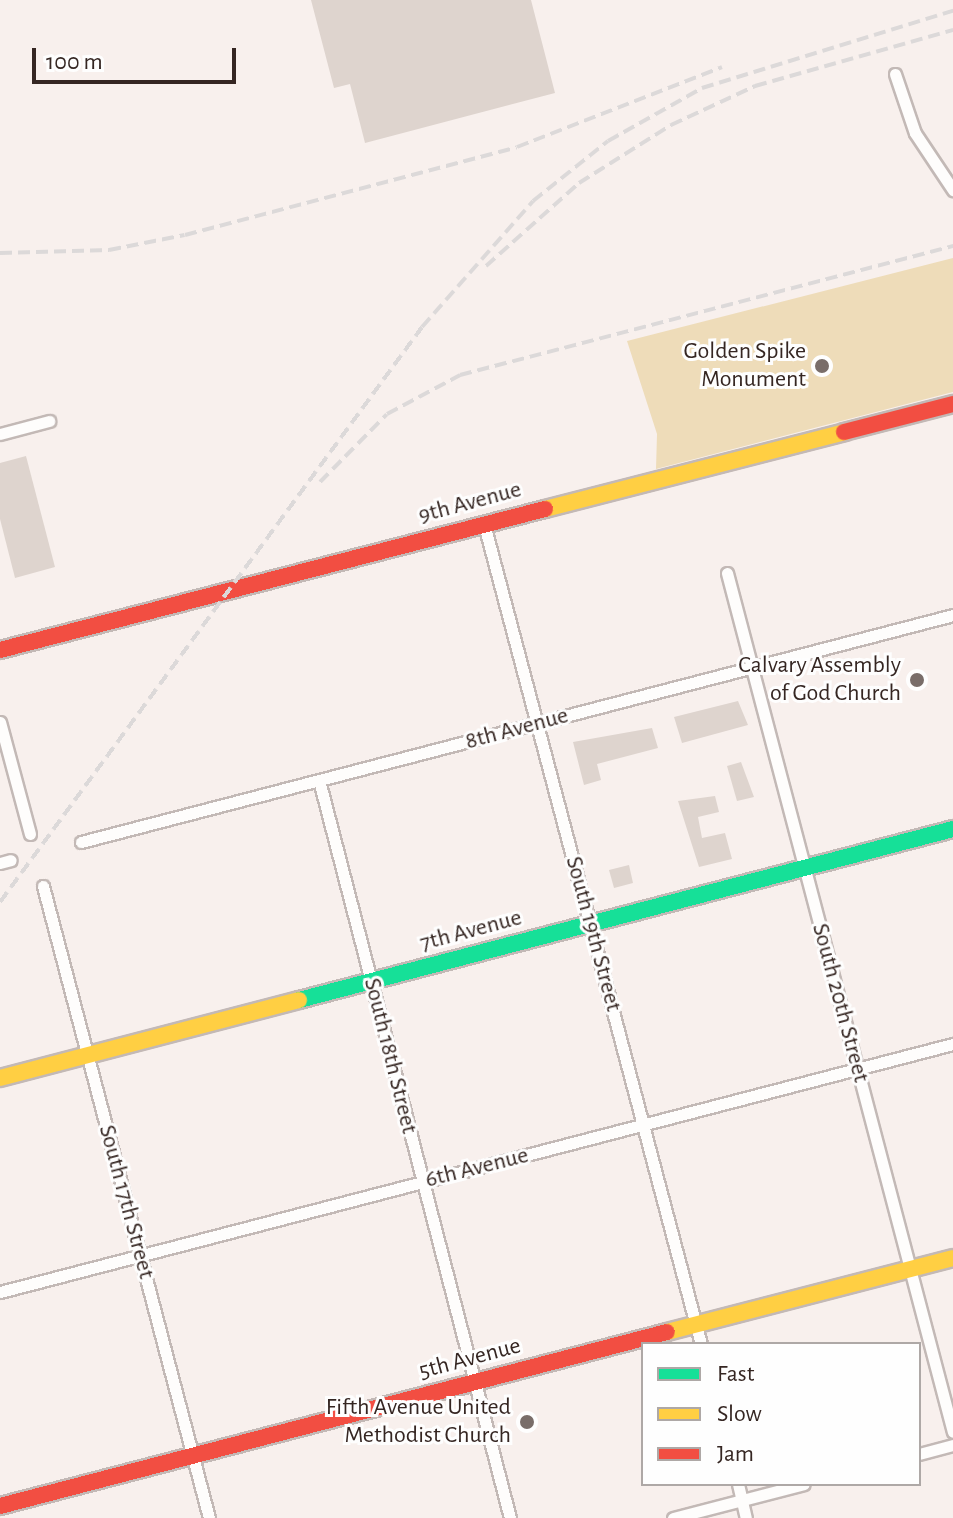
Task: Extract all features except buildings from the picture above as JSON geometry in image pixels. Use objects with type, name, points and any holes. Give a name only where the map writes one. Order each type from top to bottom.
[{"type":"street","points":[[895,74],[915,133],[953,190]]},
{"type":"street","name":"9th Avenue","points":[[0,650],[953,404]]},
{"type":"street","points":[[0,434],[49,421]]},
{"type":"street","name":"South 19th Street","points":[[484,524],[700,1342]]},
{"type":"street","name":"South 20th Street","points":[[727,573],[953,1432]]},
{"type":"street","name":"8th Avenue","points":[[81,842],[953,615]]},
{"type":"street","points":[[0,722],[30,834]]},
{"type":"street","name":"South 18th Street","points":[[319,780],[510,1518]]},
{"type":"street","name":"7th Avenue","points":[[0,1078],[953,829]]},
{"type":"street","name":"South 17th Street","points":[[43,886],[209,1518]]},
{"type":"street","name":"6th Avenue","points":[[0,1292],[953,1044]]},
{"type":"street","name":"5th Avenue","points":[[0,1506],[953,1258]]},
{"type":"street","points":[[921,1453],[953,1445]]},
{"type":"street","points":[[738,1486],[746,1518]]},
{"type":"street","points":[[673,1518],[796,1486]]},
{"type":"shaded area","points":[[953,258],[953,392],[656,469],[657,434],[627,341]]},
{"type":"railway","points":[[0,902],[422,327],[533,201],[608,141],[702,88],[953,11]]},
{"type":"railway","points":[[486,266],[579,183],[671,125],[755,86],[953,30]]},
{"type":"railway","points":[[0,253],[109,250],[185,235],[517,147],[722,67]]},
{"type":"railway","points":[[320,482],[387,414],[460,375],[953,246]]},
{"type":"traffic: fast","points":[[299,1000],[953,829]]},
{"type":"traffic: slow","points":[[545,509],[844,432]]},
{"type":"traffic: slow","points":[[0,1078],[299,1000]]},
{"type":"traffic: slow","points":[[667,1332],[953,1258]]},
{"type":"traffic: jam","points":[[844,432],[953,404]]},
{"type":"traffic: jam","points":[[0,650],[545,509]]},
{"type":"traffic: jam","points":[[0,1506],[667,1332]]},
{"type":"place","name":"Golden Spike Monument","points":[[822,366]]},
{"type":"place","name":"Calvary Assembly of God Church","points":[[917,680]]},
{"type":"place","name":"Fifth Avenue United Methodist Church","points":[[527,1422]]}]
